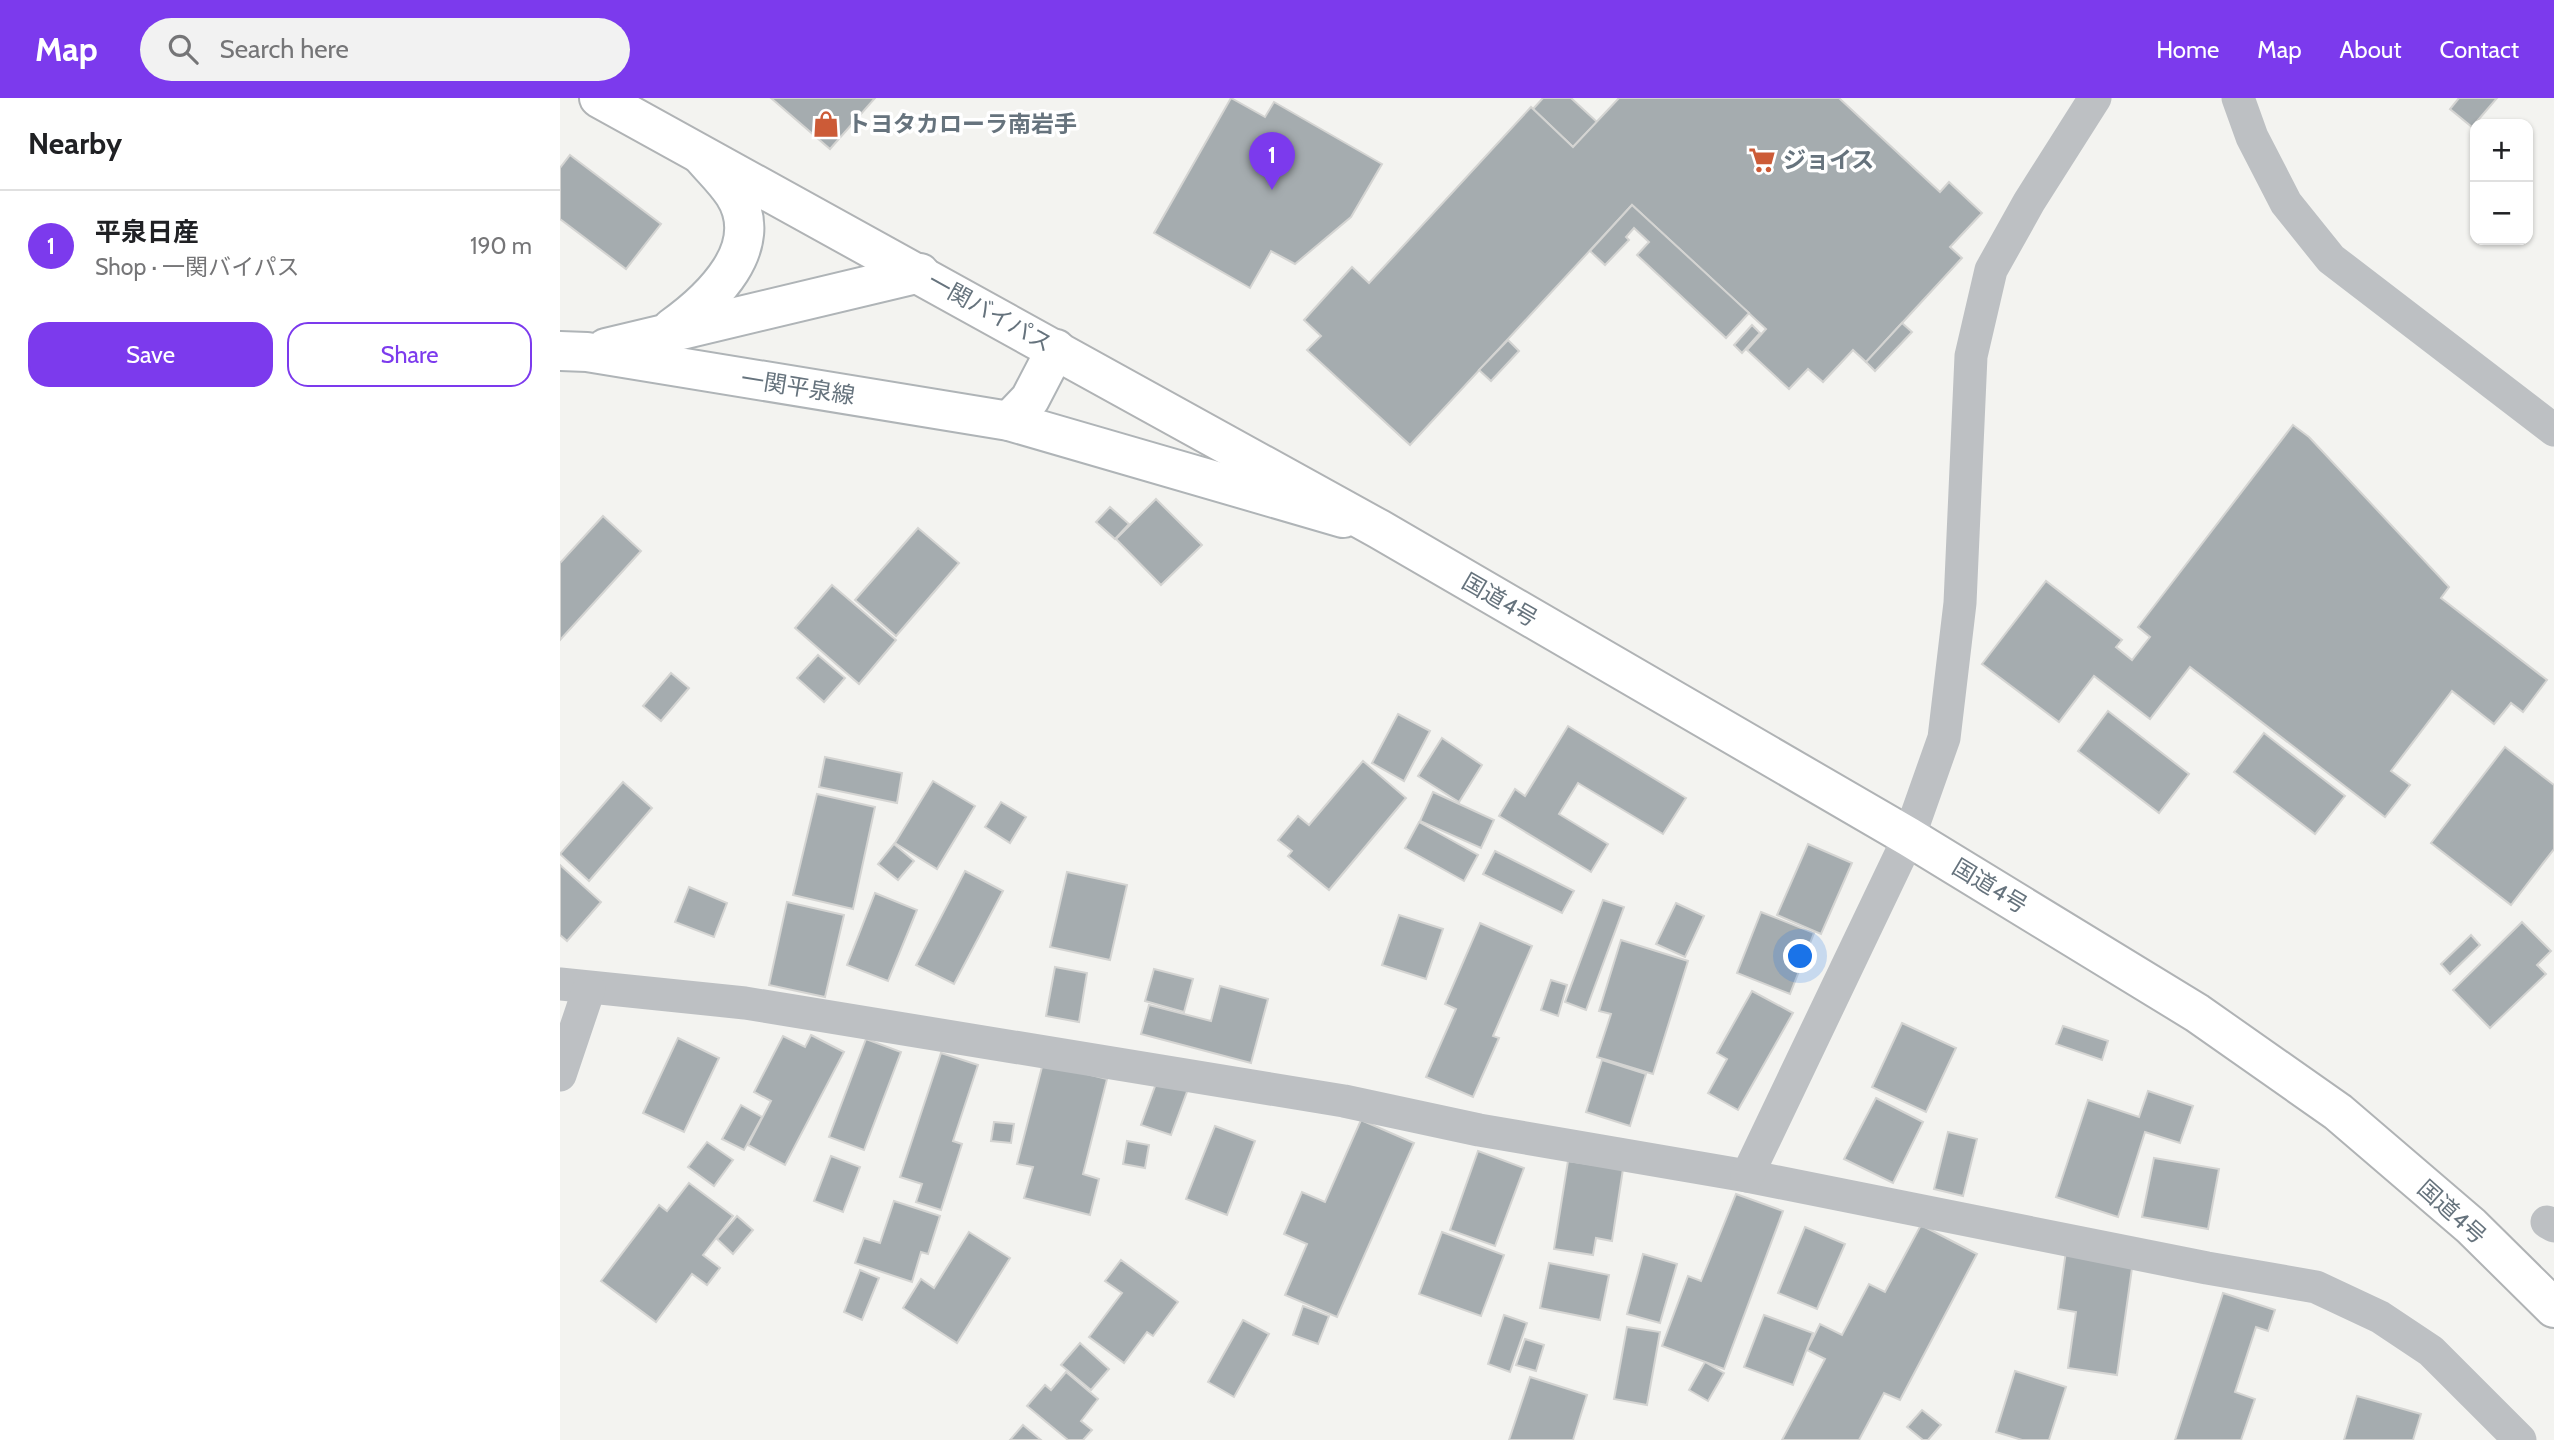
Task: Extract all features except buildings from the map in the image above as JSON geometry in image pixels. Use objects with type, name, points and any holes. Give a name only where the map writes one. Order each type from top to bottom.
[{"type":"main road","name":"一関バイパス","points":[[598,98],[920,273],[1379,529]]},
{"type":"main road","name":"一関平泉線","points":[[662,336],[718,289],[734,263],[743,238],[741,211],[734,195],[702,155]]},
{"type":"main road","name":"一関平泉線","points":[[573,351],[662,336],[920,273]]},
{"type":"main road","points":[[1009,421],[1030,399],[1056,349]]},
{"type":"main road","name":"一関平泉線","points":[[573,351],[1009,421],[1379,529]]},
{"type":"main road","name":"国道4号","points":[[1379,529],[1909,837],[2197,1013],[2339,1112],[2471,1226],[2554,1308]]},
{"type":"street","points":[[1747,1176],[1909,837],[1944,738],[1960,603],[1971,356],[1991,270],[2029,202],[2095,98]]},
{"type":"street","points":[[2238,98],[2252,137],[2286,203],[2331,259],[2554,430]]},
{"type":"street","points":[[560,1075],[575,986],[758,1005],[1344,1101],[1492,1132],[1747,1176],[2194,1266],[2316,1287],[2380,1317],[2431,1351],[2520,1440]]},
{"type":"place","name":"トヨタカローラ南岩手","points":[[826,124]]},
{"type":"place","name":"ジョイス","points":[[1762,160]]},
{"type":"place","name":"平泉日産","points":[[1272,190]]}]
